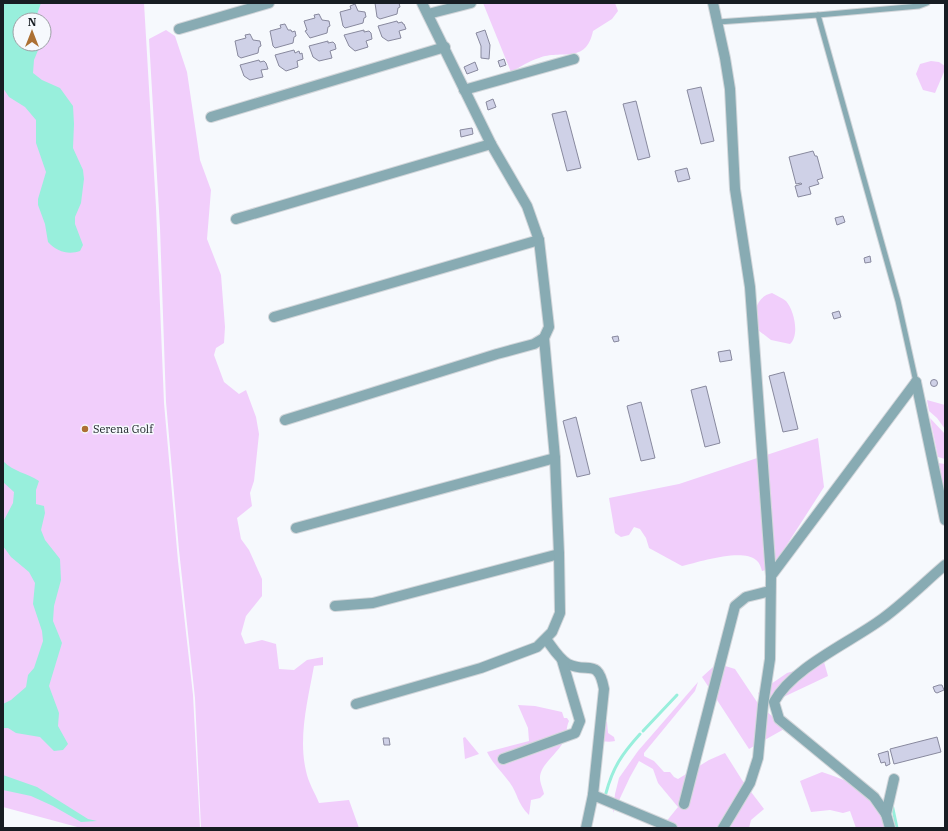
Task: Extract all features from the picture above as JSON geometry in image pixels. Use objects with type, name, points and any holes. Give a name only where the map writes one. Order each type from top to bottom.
[{"type":"street","points":[[179,29],[269,3]]},
{"type":"street","points":[[356,704],[481,668],[537,647],[552,632],[560,613],[555,458],[544,338],[549,326],[539,240],[527,206],[464,90],[445,47],[422,3]]},
{"type":"street","points":[[428,14],[471,3]]},
{"type":"street","points":[[713,3],[718,22],[730,90],[735,189],[750,287],[770,576],[770,659],[763,705],[758,758],[750,783],[724,828]]},
{"type":"street","points":[[211,116],[445,47]]},
{"type":"street","points":[[464,90],[574,59]]},
{"type":"street","points":[[236,219],[492,144]]},
{"type":"street","points":[[274,317],[539,240]]},
{"type":"street","points":[[285,420],[497,354],[534,344],[544,338]]},
{"type":"street","points":[[770,576],[916,382]]},
{"type":"street","points":[[916,382],[945,520]]},
{"type":"street","points":[[296,528],[555,458]]},
{"type":"street","points":[[335,606],[373,603],[559,554]]},
{"type":"street","points":[[890,828],[886,814],[874,797],[779,719],[775,710],[774,702],[778,694],[805,670],[883,619],[945,565]]},
{"type":"street","points":[[684,804],[735,606],[746,597],[770,591]]},
{"type":"street","points":[[546,639],[562,660],[570,665],[593,668],[599,672],[602,679],[604,689],[593,795],[586,828]]},
{"type":"street","points":[[503,759],[575,733],[579,727],[579,711],[569,686],[562,660]]},
{"type":"street","points":[[886,814],[894,779]]},
{"type":"street","points":[[593,795],[672,828]]},
{"type":"lane","points":[[718,22],[919,6],[927,3]]},
{"type":"lane","points":[[818,15],[898,301],[916,382]]},
{"type":"shaded area","name":"Serena Golf","points":[[3,3],[144,3],[156,207],[164,403],[178,561],[193,695],[200,828],[81,828],[3,807]]},
{"type":"shaded area","points":[[3,3],[41,3],[38,12],[12,12],[12,52],[37,52],[34,60],[33,73],[42,80],[60,88],[73,106],[73,148],[83,170],[84,179],[81,203],[75,217],[75,224],[83,245],[80,251],[72,253],[63,252],[48,242],[45,224],[38,205],[38,199],[46,172],[36,143],[36,120],[25,107],[9,97],[3,88]]},
{"type":"shaded area","points":[[483,3],[615,3],[618,11],[612,19],[593,31],[590,42],[579,52],[539,58],[528,62],[511,72]]},
{"type":"shaded area","points":[[166,30],[175,36],[187,72],[200,160],[211,190],[207,239],[221,275],[225,327],[224,343],[216,348],[214,355],[224,382],[239,394],[246,390],[256,417],[259,434],[254,481],[250,493],[252,506],[237,518],[241,539],[249,550],[262,579],[262,596],[246,616],[241,634],[245,644],[262,640],[276,644],[279,669],[294,670],[307,660],[323,657],[323,665],[314,666],[305,718],[303,745],[306,771],[319,803],[349,800],[359,828],[201,828],[195,698],[179,550],[166,402],[160,228],[149,39]]},
{"type":"shaded area","points":[[931,61],[939,62],[945,66],[935,93],[923,90],[916,74],[920,64]]},
{"type":"shaded area","points":[[772,293],[786,301],[791,310],[795,322],[795,335],[790,344],[771,340],[754,327],[759,302],[766,295]]},
{"type":"shaded area","points":[[927,400],[945,405],[945,429],[937,418],[929,411]]},
{"type":"shaded area","points":[[930,418],[945,434],[945,459],[938,457]]},
{"type":"shaded area","points":[[818,438],[824,487],[772,568],[762,571],[756,560],[741,555],[709,559],[682,566],[649,548],[646,538],[640,529],[634,527],[629,535],[621,537],[615,533],[609,498],[679,484]]},
{"type":"shaded area","points":[[3,461],[12,468],[39,481],[36,490],[36,504],[44,506],[45,513],[41,530],[45,540],[60,559],[61,580],[54,606],[53,621],[62,643],[49,686],[59,713],[58,726],[68,744],[63,750],[54,751],[40,737],[16,733],[8,728],[3,728],[3,704],[11,700],[26,687],[28,675],[34,668],[43,641],[42,631],[33,604],[35,583],[29,572],[11,557],[3,546],[3,522],[13,503],[14,492],[3,482]]},
{"type":"shaded area","points":[[938,463],[945,464],[945,496]]},
{"type":"shaded area","points":[[824,662],[828,676],[775,701],[761,698],[758,693],[787,673]]},
{"type":"shaded area","points":[[722,665],[735,669],[759,705],[786,728],[749,749],[702,677],[713,667]]},
{"type":"shaded area","points":[[698,682],[695,691],[644,753],[644,756],[654,761],[664,772],[670,772],[678,779],[709,760],[725,753],[742,780],[764,809],[751,820],[749,828],[661,828],[678,807],[658,783],[653,769],[639,761],[613,813],[615,794],[619,778],[638,751]]},
{"type":"shaded area","points":[[518,705],[535,706],[562,712],[564,718],[567,718],[569,721],[565,739],[559,749],[546,763],[541,773],[540,780],[544,794],[540,798],[531,800],[529,815],[520,803],[510,783],[487,752],[529,741],[528,728]]},
{"type":"shaded area","points":[[602,720],[607,722],[608,733],[614,737],[615,741],[595,743],[593,739]]},
{"type":"shaded area","points":[[465,737],[479,754],[465,759],[463,738]]},
{"type":"shaded area","points":[[822,772],[850,782],[869,794],[878,805],[885,828],[856,828],[850,811],[843,813],[830,810],[811,812],[800,781]]},
{"type":"shaded area","points":[[3,775],[37,787],[88,819],[97,821],[81,822],[53,806],[31,796],[3,790]]},
{"type":"building","points":[[375,3],[399,3],[400,7],[398,8],[397,14],[380,19],[377,17]]},
{"type":"building","points":[[355,4],[358,11],[365,12],[366,17],[364,18],[363,23],[345,28],[343,26],[340,12],[351,9],[350,6]]},
{"type":"building","points":[[319,14],[322,20],[329,21],[330,26],[328,27],[327,33],[310,38],[305,31],[307,30],[304,21],[315,18],[314,15]]},
{"type":"building","points":[[397,21],[398,23],[402,22],[406,29],[399,31],[401,38],[388,41],[382,37],[378,26]]},
{"type":"building","points":[[285,24],[288,30],[291,30],[292,32],[295,31],[296,36],[294,37],[293,43],[275,48],[273,46],[270,31],[281,28],[280,25]]},
{"type":"building","points":[[364,30],[364,32],[369,31],[371,33],[372,39],[366,41],[368,47],[355,51],[349,46],[344,35]]},
{"type":"building","points":[[485,30],[490,45],[489,59],[481,58],[481,46],[476,33]]},
{"type":"building","points":[[250,34],[253,40],[260,41],[261,46],[259,47],[258,53],[241,58],[238,56],[235,41],[246,38],[245,35]]},
{"type":"building","points":[[328,41],[328,43],[333,42],[335,44],[336,49],[330,51],[332,58],[319,61],[313,57],[309,46]]},
{"type":"building","points":[[294,50],[295,53],[299,51],[300,54],[302,53],[303,59],[297,61],[298,67],[286,71],[279,66],[275,55]]},
{"type":"building","points":[[504,59],[506,65],[500,67],[498,61]]},
{"type":"building","points":[[259,60],[260,62],[264,61],[266,63],[268,69],[261,70],[263,77],[250,80],[244,76],[240,65]]},
{"type":"building","points":[[475,62],[478,70],[467,74],[464,67]]},
{"type":"building","points":[[701,87],[714,141],[701,144],[687,90]]},
{"type":"building","points":[[493,99],[496,107],[488,110],[486,102]]},
{"type":"building","points":[[636,101],[650,157],[638,160],[623,104]]},
{"type":"building","points":[[566,111],[581,168],[567,171],[552,114]]},
{"type":"building","points":[[472,128],[473,134],[461,137],[460,130]]},
{"type":"building","points":[[813,151],[815,156],[817,156],[823,178],[817,180],[819,184],[809,187],[811,194],[798,197],[795,186],[802,184],[796,184],[789,157]]},
{"type":"building","points":[[687,168],[690,179],[678,182],[675,171]]},
{"type":"building","points":[[843,216],[845,222],[837,225],[835,218]]},
{"type":"building","points":[[870,256],[871,262],[865,263],[864,258]]},
{"type":"building","points":[[839,311],[841,317],[834,319],[832,313]]},
{"type":"building","points":[[618,336],[619,341],[614,342],[612,337]]},
{"type":"building","points":[[730,350],[732,360],[720,362],[718,352]]},
{"type":"building","points":[[784,372],[798,429],[783,432],[769,376]]},
{"type":"building","points":[[934,380],[937,383],[934,386],[931,383]]},
{"type":"building","points":[[706,386],[720,443],[705,447],[691,390]]},
{"type":"building","points":[[641,402],[655,458],[641,461],[627,406]]},
{"type":"building","points":[[576,417],[590,474],[577,477],[563,421]]},
{"type":"building","points":[[942,685],[944,690],[937,693],[933,687]]},
{"type":"building","points":[[937,737],[941,752],[894,764],[890,749]]},
{"type":"building","points":[[383,738],[389,738],[390,745],[384,745]]},
{"type":"building","points":[[888,751],[890,764],[886,766],[885,762],[881,763],[878,754]]},
{"type":"waterway","points":[[643,731],[677,695]]},
{"type":"waterway","points":[[606,793],[619,761],[640,734]]},
{"type":"waterway","points":[[892,804],[897,828]]},
{"type":"place","name":"Serena Golf","points":[[85,429]]}]
